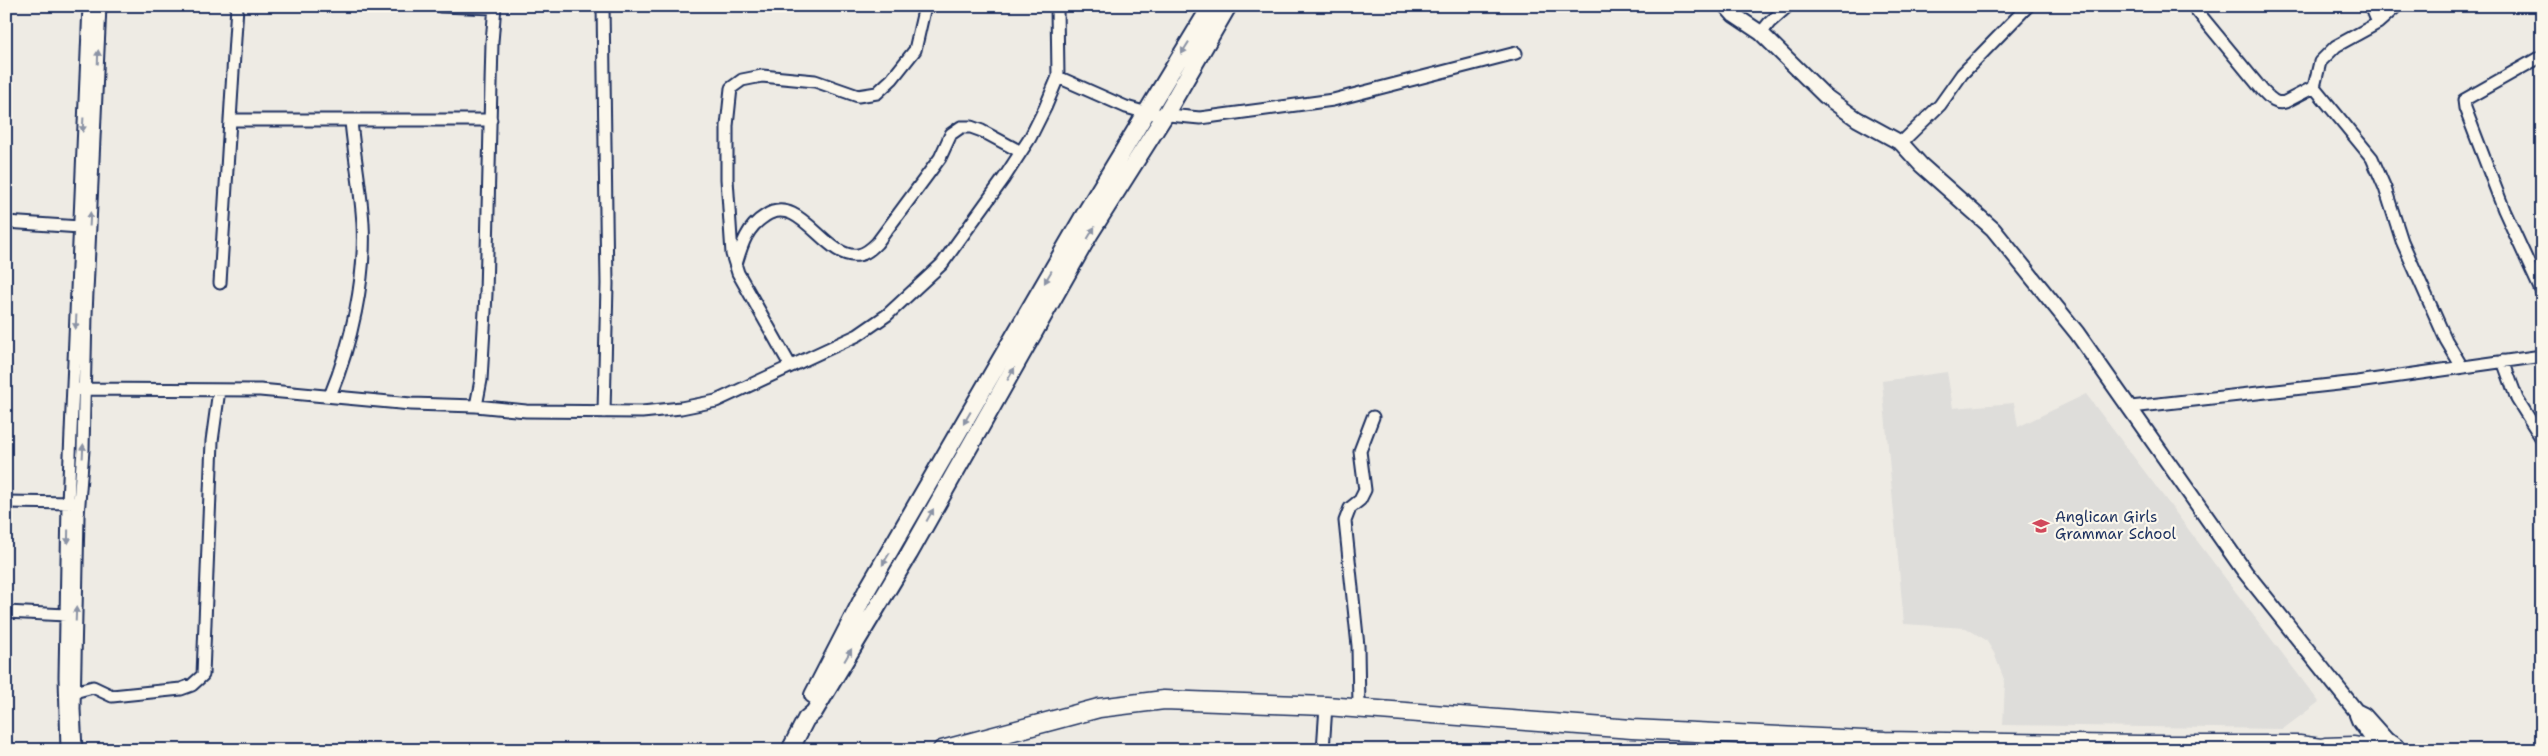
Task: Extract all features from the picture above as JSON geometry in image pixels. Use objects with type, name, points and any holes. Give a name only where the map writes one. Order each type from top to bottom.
[{"type":"main road","points":[[806,719],[806,709],[867,590],[1083,217],[1211,6]]},
{"type":"main road","points":[[790,750],[806,719],[814,712],[909,554],[1089,235],[1165,115],[1228,6]]},
{"type":"main road","points":[[942,750],[1071,715],[1121,704],[1164,700],[1216,700],[1326,706],[1632,729],[1937,746],[2330,748],[2338,745],[2383,748]]},
{"type":"street","points":[[80,389],[80,226],[89,6]]},
{"type":"street","points":[[67,750],[66,614],[87,278],[100,6]]},
{"type":"street","points":[[220,283],[222,210],[231,120],[237,6]]},
{"type":"street","points":[[440,6],[494,7],[486,294],[481,380],[476,406]]},
{"type":"street","points":[[603,6],[607,284],[604,412]]},
{"type":"street","points":[[790,365],[736,264],[729,232],[727,126],[731,88],[742,80],[762,76],[815,81],[858,96],[877,93],[892,79],[915,50],[925,6]]},
{"type":"street","points":[[80,389],[260,390],[411,404],[476,406],[526,411],[642,412],[681,408],[716,400],[858,335],[910,294],[942,264],[1021,152],[1045,108],[1058,77],[1056,6]]},
{"type":"street","points":[[1726,6],[1734,15],[1761,33],[1825,96],[1857,120],[1900,144],[1993,229],[2018,256],[2131,407],[2245,572],[2356,712],[2364,716],[2383,748]]},
{"type":"street","points":[[1761,33],[1788,6]]},
{"type":"street","points":[[1900,144],[1940,105],[1962,74],[2028,6]]},
{"type":"street","points":[[2193,6],[2263,91],[2273,101],[2285,102],[2314,87],[2320,62],[2336,46],[2378,23],[2397,6]]},
{"type":"street","points":[[2372,6],[2378,23]]},
{"type":"street","points":[[1058,77],[1126,107],[1147,114],[1200,118],[1307,105],[1516,53]]},
{"type":"street","points":[[2542,56],[2464,100],[2465,108],[2504,210],[2542,294]]},
{"type":"street","points":[[2314,87],[2372,158],[2385,188],[2402,241],[2446,340],[2462,368]]},
{"type":"street","points":[[231,120],[491,120]]},
{"type":"street","points":[[330,396],[340,373],[358,294],[364,250],[363,222],[351,121]]},
{"type":"street","points":[[736,264],[744,238],[752,226],[769,212],[778,210],[788,212],[800,218],[825,239],[849,254],[858,255],[868,252],[878,243],[940,158],[950,134],[961,127],[971,126],[1021,152]]},
{"type":"street","points":[[6,222],[80,226]]},
{"type":"street","points":[[2131,407],[2357,382],[2542,356]]},
{"type":"street","points":[[2503,361],[2517,400],[2542,439]]},
{"type":"street","points":[[74,692],[93,687],[112,696],[181,690],[192,685],[203,675],[212,441],[219,390]]},
{"type":"street","points":[[1359,708],[1358,646],[1345,521],[1350,508],[1360,500],[1365,490],[1360,451],[1373,416]]},
{"type":"street","points":[[6,502],[74,503]]},
{"type":"street","points":[[74,503],[74,692],[76,750]]},
{"type":"street","points":[[6,612],[66,614]]},
{"type":"street","points":[[1323,750],[1326,706]]},
{"type":"shaded area","name":"Anglican Girls Grammar School","points":[[1947,372],[1953,408],[2014,403],[2018,427],[2086,394],[2319,702],[2283,729],[2003,725],[2005,682],[1994,653],[1986,640],[1966,628],[1904,624],[1882,381]]},
{"type":"place","name":"Anglican Girls Grammar School","points":[[2041,526]]}]
